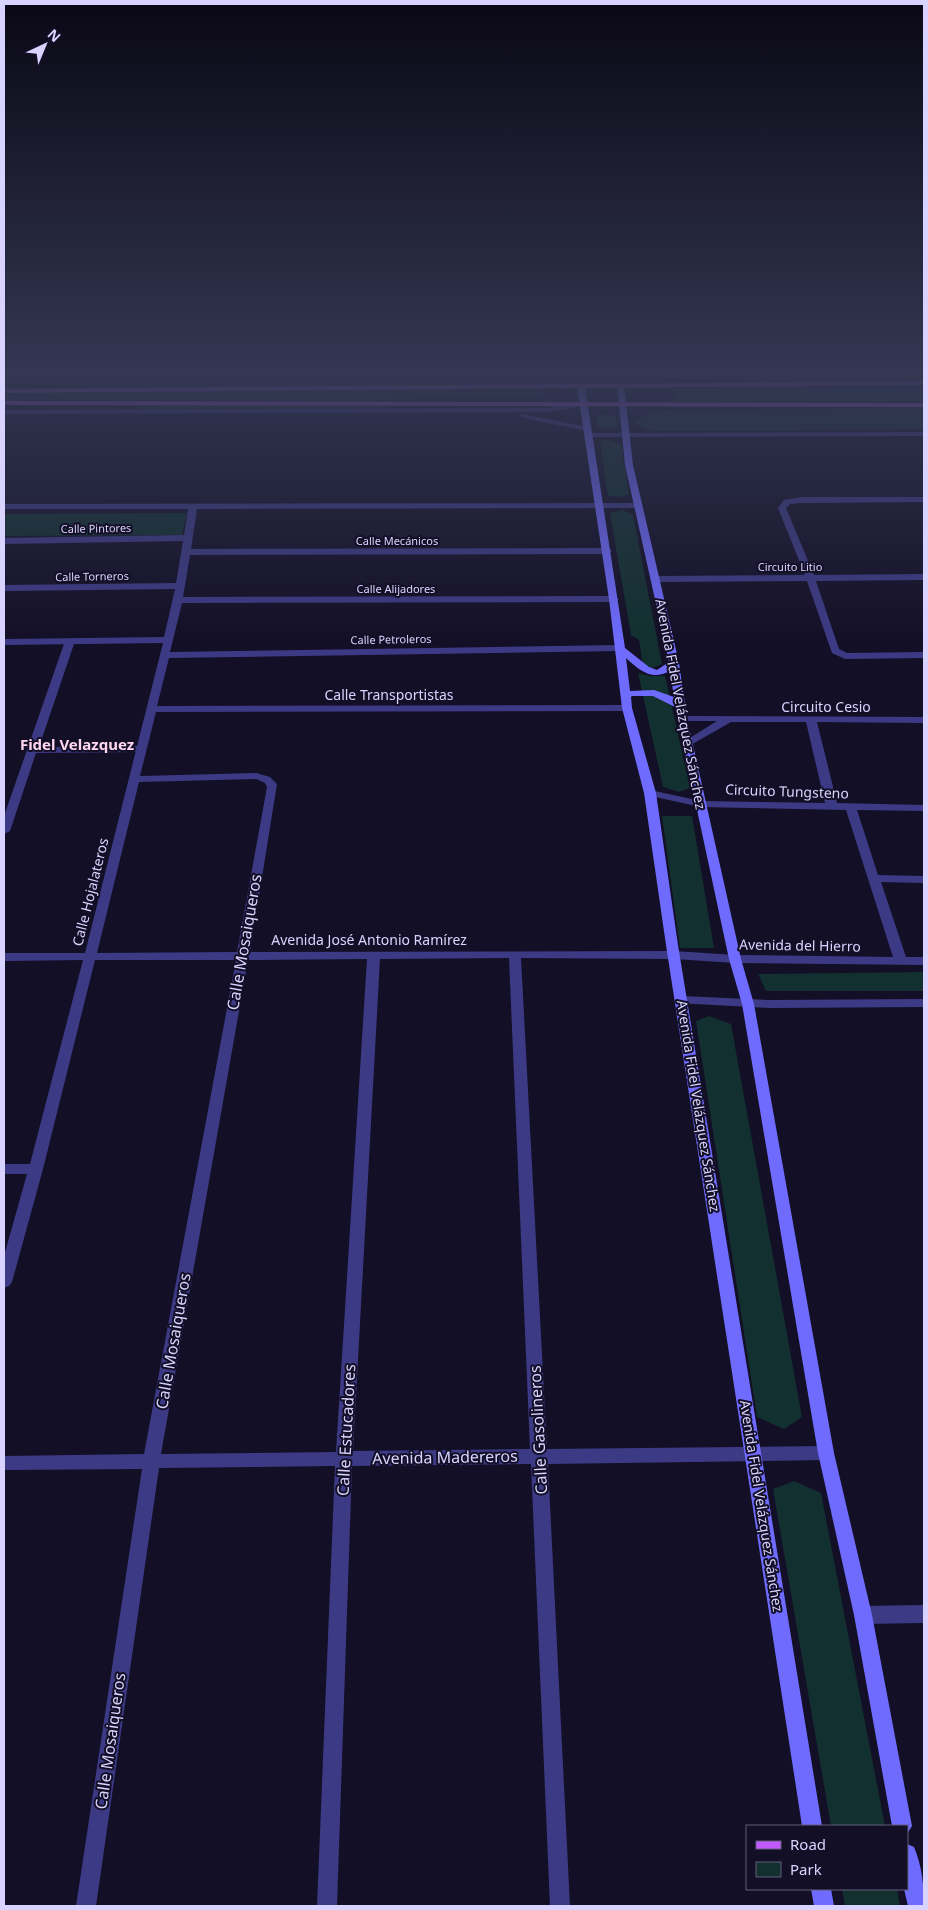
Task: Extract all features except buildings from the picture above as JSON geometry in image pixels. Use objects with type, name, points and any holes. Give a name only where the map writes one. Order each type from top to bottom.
[{"type":"main road","name":"Avenida Fidel Velázquez Sánchez","points":[[594,463],[608,551],[626,702],[650,793],[812,1825]]},
{"type":"main road","name":"Avenida Fidel Velázquez Sánchez","points":[[630,463],[638,506],[674,663],[681,711],[701,804],[735,959],[748,1004],[826,1453],[863,1614],[902,1825]]},
{"type":"main road","points":[[619,648],[628,654],[640,668],[646,671],[662,673],[674,663]]},
{"type":"main road","points":[[626,702],[639,691],[654,693],[669,697],[681,711]]},
{"type":"main road","points":[[908,1859],[918,1906]]},
{"type":"main road","points":[[821,1890],[824,1906]]},
{"type":"street","points":[[924,499],[801,500],[787,502],[782,508],[810,577],[837,653],[845,656],[924,655]]},
{"type":"street","points":[[4,506],[638,506]]},
{"type":"street","name":"Calle Hojalateros","points":[[4,1282],[36,1169],[178,600],[193,506]]},
{"type":"street","name":"Calle Pintores","points":[[4,541],[188,538]]},
{"type":"street","name":"Calle Mecánicos","points":[[186,552],[608,551]]},
{"type":"street","name":"Circuito Litio","points":[[656,579],[924,577]]},
{"type":"street","name":"Calle Torneros","points":[[4,588],[180,586]]},
{"type":"street","name":"Calle Alijadores","points":[[178,600],[614,599]]},
{"type":"street","points":[[4,642],[168,640]]},
{"type":"street","points":[[4,831],[70,641]]},
{"type":"street","name":"Calle Petroleros","points":[[164,655],[619,648]]},
{"type":"street","name":"Calle Transportistas","points":[[151,709],[626,702]]},
{"type":"street","name":"Circuito Cesio","points":[[681,711],[728,719],[924,720]]},
{"type":"street","points":[[689,742],[728,719]]},
{"type":"street","points":[[811,720],[832,807]]},
{"type":"street","points":[[32,750],[141,750]]},
{"type":"street","name":"Calle Mosaiqueros","points":[[86,1906],[150,1463],[273,787],[268,779],[256,776],[133,779]]},
{"type":"street","name":"Circuito Tungsteno","points":[[650,793],[701,804],[924,808]]},
{"type":"street","points":[[851,808],[901,962]]},
{"type":"street","points":[[874,878],[924,879]]},
{"type":"street","name":"Avenida José Antonio Ramírez","points":[[4,957],[374,954],[674,955]]},
{"type":"street","name":"Calle Estucadores","points":[[327,1906],[344,1458],[374,954]]},
{"type":"street","name":"Calle Gasolineros","points":[[515,954],[560,1906]]},
{"type":"street","name":"Avenida del Hierro","points":[[674,955],[735,959],[924,962]]},
{"type":"street","points":[[682,1000],[748,1004],[924,1004]]},
{"type":"street","points":[[4,1169],[36,1169]]},
{"type":"street","name":"Avenida Madereros","points":[[4,1463],[150,1463],[539,1455],[826,1453]]},
{"type":"street","points":[[863,1614],[924,1614]]},
{"type":"green space","points":[[603,463],[624,463],[629,494],[622,497],[608,496]]},
{"type":"green space","points":[[623,510],[633,515],[662,664],[651,669],[643,666],[639,640],[631,635],[610,513]]},
{"type":"green space","points":[[187,513],[182,535],[4,536],[4,514]]},
{"type":"green space","points":[[638,673],[650,676],[665,676],[690,788],[679,792],[663,787]]},
{"type":"green space","points":[[662,816],[692,816],[714,948],[680,948]]},
{"type":"green space","points":[[924,972],[924,991],[766,991],[758,974]]},
{"type":"green space","points":[[709,1016],[731,1024],[802,1417],[784,1429],[757,1417],[696,1021]]},
{"type":"green space","points":[[794,1481],[821,1493],[885,1825],[831,1825],[773,1489]]},
{"type":"green space","points":[[842,1890],[897,1890],[900,1906],[845,1906]]},
{"type":"district","name":"Fidel Velazquez","points":[[77,744]]}]
